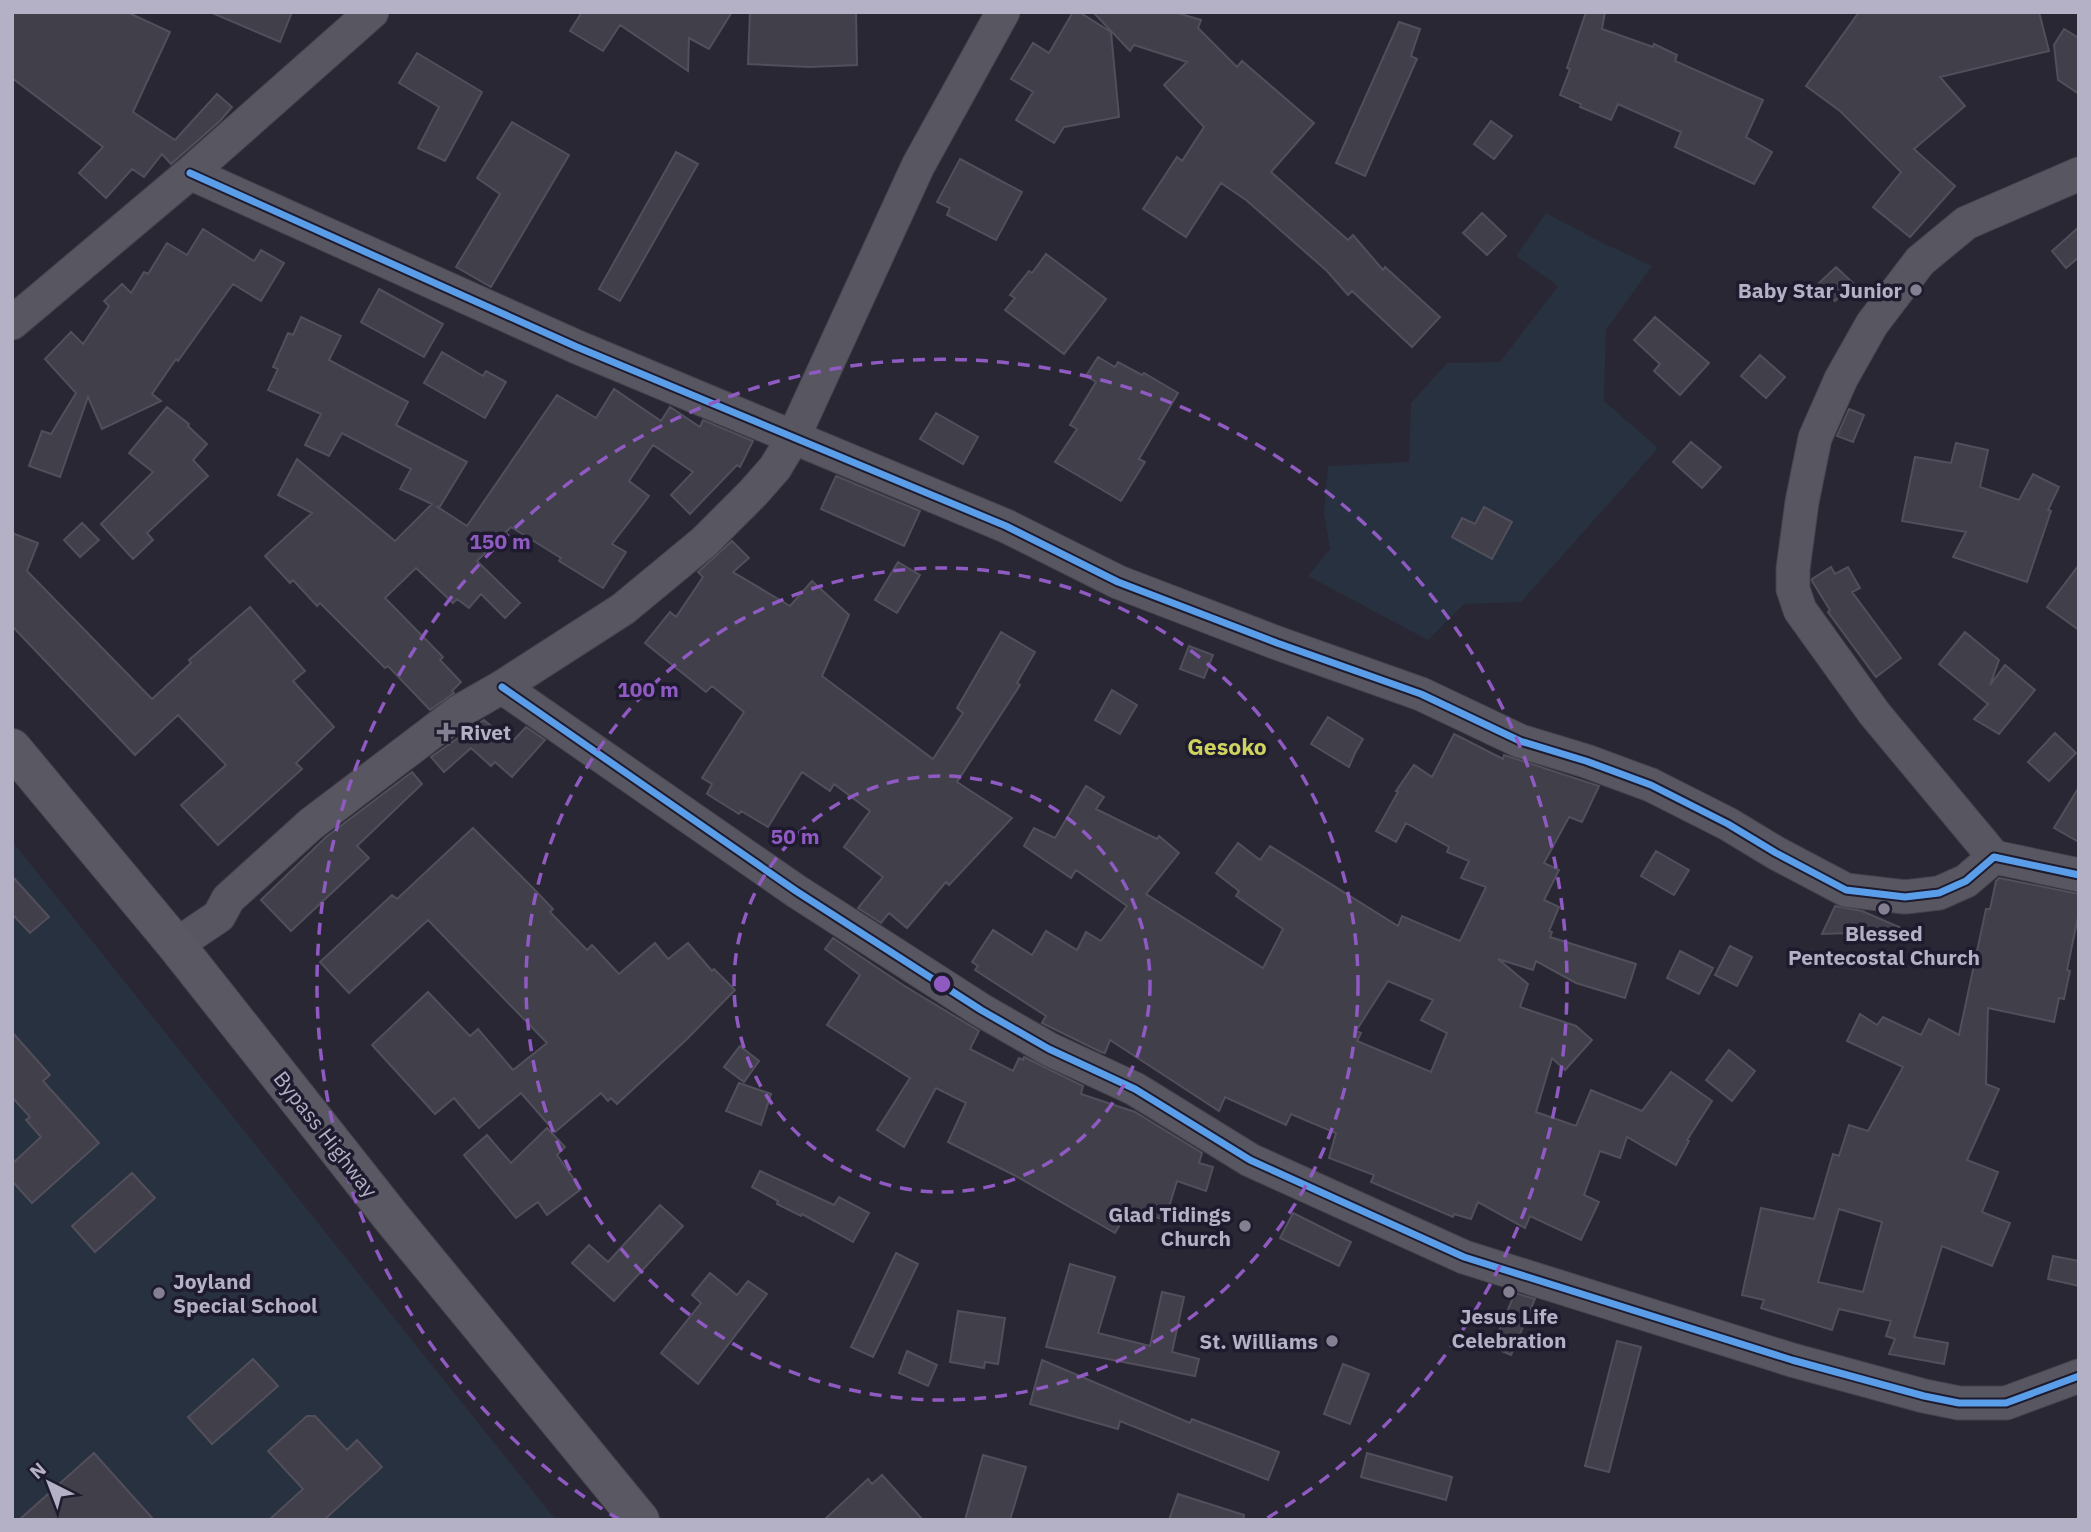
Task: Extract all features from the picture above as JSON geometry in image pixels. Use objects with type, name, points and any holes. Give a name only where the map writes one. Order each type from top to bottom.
[{"type":"main road","name":"Bypass Highway","points":[[12,748],[176,945],[392,1218],[640,1520]]},
{"type":"street","points":[[12,323],[190,173],[372,12]]},
{"type":"street","points":[[176,945],[219,916],[228,899],[311,824],[460,711],[623,610],[704,542],[775,468],[793,438],[918,166],[1003,12]]},
{"type":"street","points":[[190,173],[577,347],[1006,526],[1118,582],[1276,643],[1421,694],[1520,740],[1651,785],[1728,824],[1846,890],[1905,897],[1939,893],[1966,881],[1994,857]]},
{"type":"street","points":[[2079,174],[1966,223],[1920,261],[1871,324],[1841,379],[1815,438],[1802,502],[1793,569],[1793,589],[1800,610],[1874,713],[1994,857],[2079,876]]},
{"type":"street","points":[[502,687],[796,891],[981,1010],[1049,1049],[1135,1089],[1250,1160],[1464,1257],[1792,1360],[1959,1403],[2006,1403],[2079,1376]]},
{"type":"shaded area","points":[[1546,213],[1652,266],[1606,330],[1604,401],[1658,448],[1521,602],[1464,604],[1428,640],[1308,576],[1330,549],[1324,512],[1328,466],[1409,462],[1411,403],[1447,363],[1500,362],[1558,286],[1516,256]]},
{"type":"shaded area","name":"Joyland Special School","points":[[12,841],[556,1520],[12,1520]]},
{"type":"building","points":[[12,12],[127,12],[170,32],[133,112],[175,140],[217,94],[232,107],[171,164],[162,154],[144,177],[132,169],[106,198],[79,173],[103,147],[12,78]]},
{"type":"building","points":[[210,12],[292,12],[280,42]]},
{"type":"building","points":[[582,12],[732,12],[709,49],[689,38],[688,71],[620,25],[603,51],[570,31]]},
{"type":"building","points":[[750,12],[856,12],[857,65],[809,67],[748,64]]},
{"type":"building","points":[[1073,12],[1079,12],[1111,32],[1119,117],[1064,127],[1054,143],[1016,120],[1033,92],[1011,79],[1033,43],[1049,53]]},
{"type":"building","points":[[1093,12],[1174,12],[1201,20],[1198,28],[1237,67],[1242,61],[1314,123],[1271,172],[1348,240],[1353,235],[1383,270],[1385,267],[1440,317],[1412,347],[1352,291],[1348,295],[1327,271],[1246,200],[1221,183],[1186,237],[1143,209],[1177,157],[1182,161],[1204,127],[1164,85],[1187,62],[1134,45],[1130,51]]},
{"type":"building","points":[[1586,12],[1605,12],[1602,29],[1653,47],[1654,44],[1677,55],[1675,61],[1763,100],[1746,137],[1772,152],[1754,184],[1675,147],[1681,132],[1618,104],[1611,120],[1560,95]]},
{"type":"building","points":[[1859,12],[2039,12],[2049,51],[1940,77],[1965,106],[1914,149],[1955,186],[1910,237],[1873,207],[1901,172],[1840,111],[1806,86]]},
{"type":"building","points":[[1399,22],[1420,29],[1411,56],[1417,59],[1365,176],[1336,163]]},
{"type":"building","points":[[2064,29],[2079,38],[2079,94],[2058,80],[2054,45]]},
{"type":"building","points":[[417,53],[482,92],[445,161],[418,148],[439,107],[399,83]]},
{"type":"building","points":[[1491,121],[1512,136],[1494,159],[1474,144]]},
{"type":"building","points":[[512,122],[569,155],[491,287],[456,267],[500,194],[477,178]]},
{"type":"building","points":[[676,152],[698,164],[620,301],[599,289]]},
{"type":"building","points":[[960,159],[1022,192],[996,240],[947,215],[950,208],[937,202]]},
{"type":"building","points":[[1482,213],[1506,236],[1487,255],[1463,233]]},
{"type":"building","points":[[2079,227],[2079,257],[2066,268],[2052,251]]},
{"type":"building","points":[[203,229],[254,261],[261,250],[284,263],[261,301],[233,284],[152,394],[161,401],[102,429],[88,397],[60,477],[29,466],[42,431],[51,434],[76,393],[45,359],[71,332],[83,344],[109,306],[104,301],[122,284],[131,293],[144,272],[148,274],[167,243],[187,255]]},
{"type":"building","points":[[1046,254],[1106,299],[1064,354],[1005,310],[1015,298],[1010,295]]},
{"type":"building","points":[[1836,267],[1853,283],[1835,301],[1818,284]]},
{"type":"building","points":[[379,289],[443,324],[424,357],[361,322]]},
{"type":"building","points":[[301,317],[341,336],[329,360],[408,402],[396,425],[467,462],[439,508],[467,526],[557,395],[596,418],[614,389],[661,421],[670,407],[700,427],[703,420],[753,441],[740,467],[737,465],[690,514],[671,495],[693,472],[653,445],[629,481],[649,496],[612,544],[626,552],[603,588],[511,527],[477,561],[520,603],[505,618],[481,594],[469,608],[457,599],[453,603],[416,568],[385,598],[443,657],[440,660],[461,682],[452,691],[454,693],[430,710],[388,666],[385,668],[320,603],[317,606],[293,580],[290,583],[265,556],[312,513],[278,495],[297,459],[395,541],[432,504],[400,489],[411,469],[342,433],[329,456],[305,445],[321,414],[268,390],[278,369],[273,367],[288,333],[293,335]]},
{"type":"building","points":[[1655,317],[1709,363],[1680,395],[1654,371],[1660,364],[1634,340]]},
{"type":"building","points":[[442,352],[483,376],[486,371],[506,382],[485,418],[424,383]]},
{"type":"building","points":[[1760,355],[1785,377],[1766,398],[1741,376]]},
{"type":"building","points":[[1098,357],[1115,367],[1118,362],[1142,375],[1144,373],[1178,393],[1139,459],[1145,462],[1121,501],[1055,462],[1077,429],[1070,425],[1096,382],[1086,376]]},
{"type":"building","points":[[167,407],[189,424],[207,444],[193,460],[208,476],[147,533],[153,540],[133,559],[101,524],[153,472],[129,453]]},
{"type":"building","points":[[1849,409],[1864,415],[1853,442],[1837,436]]},
{"type":"building","points":[[936,413],[978,437],[963,464],[920,439]]},
{"type":"building","points":[[1691,442],[1721,467],[1702,488],[1673,462]]},
{"type":"building","points":[[1956,443],[1988,450],[1980,487],[2019,500],[2033,474],[2059,487],[2048,510],[2051,511],[2027,582],[1953,557],[1966,532],[1902,521],[1915,457],[1951,463]]},
{"type":"building","points":[[836,476],[920,511],[904,546],[821,509]]},
{"type":"building","points":[[1484,507],[1512,522],[1492,559],[1452,537],[1462,518],[1475,524]]},
{"type":"building","points":[[82,523],[99,540],[80,557],[64,540]]},
{"type":"building","points":[[12,533],[38,543],[27,571],[152,699],[191,663],[189,660],[250,607],[305,671],[293,681],[334,727],[296,763],[302,769],[218,845],[181,805],[226,765],[178,715],[135,755],[12,626]]},
{"type":"building","points":[[732,541],[749,558],[733,572],[790,606],[812,581],[849,615],[822,676],[933,759],[963,713],[957,708],[1001,632],[1035,652],[1017,683],[1020,685],[957,782],[1012,818],[949,885],[946,882],[907,928],[889,913],[881,923],[858,908],[883,877],[844,847],[870,811],[834,784],[830,791],[802,772],[768,827],[741,811],[739,814],[707,794],[712,784],[702,778],[744,712],[712,686],[706,692],[645,643],[670,612],[676,617],[703,577],[698,572]]},
{"type":"building","points":[[898,562],[920,575],[897,613],[875,600]]},
{"type":"building","points":[[2079,565],[2079,630],[2047,607]]},
{"type":"building","points":[[1831,567],[1835,574],[1848,567],[1860,588],[1852,592],[1901,658],[1876,677],[1828,612],[1830,610],[1812,581]]},
{"type":"building","points":[[1965,632],[1999,660],[1990,685],[2005,665],[2035,690],[1999,734],[1974,719],[1988,704],[1939,664]]},
{"type":"building","points":[[1189,646],[1213,655],[1204,678],[1180,669]]},
{"type":"building","points":[[1112,690],[1137,705],[1120,734],[1095,720]]},
{"type":"building","points":[[1328,717],[1363,739],[1349,767],[1311,744]]},
{"type":"building","points":[[484,720],[511,743],[526,727],[545,740],[512,777],[495,762],[491,766],[471,748],[444,772],[431,757]]},
{"type":"building","points":[[2055,733],[2076,753],[2049,781],[2028,762]]},
{"type":"building","points":[[1454,734],[1503,759],[1504,755],[1599,786],[1582,822],[1569,817],[1544,863],[1559,870],[1544,900],[1559,907],[1549,931],[1552,932],[1550,937],[1636,964],[1625,998],[1576,983],[1536,961],[1533,970],[1498,959],[1528,984],[1520,1007],[1576,1026],[1592,1040],[1565,1070],[1552,1058],[1536,1112],[1576,1126],[1591,1090],[1642,1111],[1671,1072],[1712,1101],[1687,1140],[1689,1141],[1676,1165],[1627,1137],[1620,1158],[1600,1151],[1584,1195],[1599,1202],[1581,1240],[1530,1216],[1525,1228],[1478,1202],[1471,1219],[1454,1214],[1453,1217],[1371,1182],[1374,1175],[1329,1158],[1336,1133],[1291,1114],[1286,1125],[1225,1097],[1219,1111],[1110,1040],[1105,1053],[1101,1052],[1042,1023],[1046,1016],[975,970],[978,966],[972,962],[993,930],[1032,955],[1046,931],[1077,950],[1086,932],[1101,941],[1127,906],[1076,870],[1071,878],[1024,846],[1034,828],[1055,838],[1086,786],[1104,797],[1096,809],[1157,839],[1159,836],[1179,853],[1146,894],[1263,968],[1283,929],[1236,896],[1239,891],[1216,873],[1238,843],[1260,860],[1270,846],[1398,926],[1402,916],[1460,941],[1486,887],[1461,878],[1469,861],[1447,852],[1449,847],[1406,823],[1396,842],[1376,831],[1398,792],[1396,791],[1414,765],[1432,777]],"holes":[[[1388,981],[1433,1000],[1421,1020],[1447,1033],[1431,1072],[1357,1041],[1361,1033],[1356,1031]]]},
{"type":"building","points":[[412,772],[422,784],[357,846],[369,858],[291,931],[261,900],[326,837]]},
{"type":"building","points":[[2079,787],[2079,842],[2054,828]]},
{"type":"building","points":[[473,828],[553,909],[550,912],[587,950],[592,945],[619,974],[655,943],[668,959],[688,943],[712,971],[714,969],[735,990],[617,1104],[611,1098],[608,1101],[601,1093],[555,1132],[521,1093],[479,1128],[454,1098],[435,1114],[372,1045],[428,992],[470,1036],[478,1029],[513,1070],[547,1043],[428,920],[349,993],[320,962],[392,895],[397,899]]},
{"type":"building","points":[[1656,851],[1689,870],[1674,895],[1641,876]]},
{"type":"building","points":[[12,876],[49,917],[30,933],[12,914]]},
{"type":"building","points":[[1999,878],[2079,894],[2079,912],[2064,999],[2059,998],[2054,1022],[1988,1008],[1986,1084],[1999,1089],[1967,1160],[1998,1172],[1982,1212],[2010,1223],[1992,1266],[1942,1246],[1914,1337],[1948,1343],[1944,1364],[1889,1354],[1895,1339],[1886,1336],[1891,1321],[1839,1309],[1832,1330],[1761,1308],[1764,1300],[1742,1295],[1761,1208],[1814,1219],[1833,1154],[1839,1156],[1849,1125],[1868,1131],[1903,1067],[1847,1041],[1860,1014],[1877,1025],[1883,1017],[1921,1035],[1929,1019],[1959,1035],[1986,909],[1990,909]],"holes":[[[1839,1209],[1882,1222],[1863,1292],[1818,1282]]]},
{"type":"building","points":[[1835,906],[1862,911],[1908,931],[1822,934]]},
{"type":"building","points":[[833,938],[979,1031],[970,1049],[1013,1071],[1019,1058],[1023,1060],[1024,1057],[1083,1086],[1081,1094],[1135,1112],[1202,1153],[1199,1163],[1213,1167],[1206,1191],[1177,1181],[1165,1220],[1129,1209],[1115,1233],[1014,1175],[948,1142],[966,1103],[936,1088],[904,1147],[877,1130],[910,1078],[827,1025],[860,975],[825,949]]},
{"type":"building","points":[[1730,946],[1752,957],[1737,986],[1715,975]]},
{"type":"building","points":[[1680,951],[1713,968],[1699,994],[1667,978]]},
{"type":"building","points":[[12,1032],[50,1075],[43,1081],[99,1143],[32,1203],[12,1181],[12,1164],[41,1137],[26,1120],[30,1117],[12,1097]]},
{"type":"building","points":[[740,1046],[759,1061],[744,1082],[724,1067]]},
{"type":"building","points":[[1729,1050],[1755,1071],[1732,1101],[1706,1080]]},
{"type":"building","points":[[739,1083],[771,1094],[761,1125],[726,1111]]},
{"type":"building","points":[[547,1128],[565,1147],[557,1155],[581,1189],[547,1215],[538,1202],[516,1218],[464,1155],[487,1135],[511,1163]]},
{"type":"building","points":[[760,1171],[834,1205],[839,1197],[869,1213],[853,1242],[802,1214],[801,1216],[777,1204],[778,1201],[752,1187]]},
{"type":"building","points":[[132,1173],[155,1198],[95,1252],[72,1226]]},
{"type":"building","points":[[660,1205],[683,1226],[614,1301],[572,1263],[589,1245],[608,1262]]},
{"type":"building","points":[[1293,1213],[1351,1242],[1339,1266],[1280,1238]]},
{"type":"building","points":[[896,1253],[918,1264],[873,1357],[851,1347]]},
{"type":"building","points":[[2053,1256],[2079,1261],[2079,1286],[2048,1279]]},
{"type":"building","points":[[1070,1264],[1115,1277],[1098,1333],[1150,1346],[1162,1292],[1184,1297],[1172,1352],[1199,1359],[1195,1376],[1046,1347]]},
{"type":"building","points":[[710,1273],[737,1295],[748,1281],[767,1294],[698,1384],[661,1353],[701,1303],[692,1295]]},
{"type":"building","points":[[1515,1293],[1535,1299],[1511,1355],[1492,1347]]},
{"type":"building","points":[[958,1311],[1005,1318],[998,1364],[985,1362],[984,1368],[950,1362]]},
{"type":"building","points":[[1617,1341],[1641,1347],[1609,1472],[1585,1466]]},
{"type":"building","points":[[907,1351],[937,1365],[928,1386],[899,1373]]},
{"type":"building","points":[[253,1359],[278,1386],[212,1444],[188,1417]]},
{"type":"building","points":[[1042,1360],[1190,1423],[1192,1419],[1279,1452],[1268,1480],[1120,1421],[1118,1429],[1030,1404]]},
{"type":"building","points":[[1343,1364],[1369,1374],[1350,1424],[1324,1414]]},
{"type":"building","points":[[307,1416],[315,1416],[347,1450],[357,1440],[382,1467],[324,1520],[269,1520],[303,1489],[268,1451]]},
{"type":"building","points":[[94,1453],[154,1520],[19,1520]]},
{"type":"building","points":[[1367,1453],[1452,1477],[1446,1500],[1361,1477]]},
{"type":"building","points":[[983,1455],[1026,1467],[1010,1520],[965,1520]]},
{"type":"building","points":[[882,1475],[923,1520],[824,1520],[868,1479],[872,1484]]},
{"type":"building","points":[[1178,1494],[1244,1515],[1243,1520],[1169,1520]]},
{"type":"cycle path","points":[[190,173],[577,347],[1006,526],[1118,582],[1421,694],[1520,741],[1651,785],[1728,824],[1846,890],[1905,897],[1939,893],[1966,881],[1994,857],[2079,875]]},
{"type":"cycle path","points":[[502,687],[796,891],[981,1010],[1049,1049],[1135,1089],[1250,1160],[1464,1257],[1792,1360],[1959,1403],[2006,1403],[2079,1376]]},
{"type":"place","name":"Baby Star Junior","points":[[1916,290]]},
{"type":"place","name":"Rivet","points":[[446,732]]},
{"type":"place","name":"Blessed Pentecostal Church","points":[[1884,909]]},
{"type":"place","name":"Glad Tidings Church","points":[[1245,1226]]},
{"type":"place","name":"Jesus Life Celebration","points":[[1509,1292]]},
{"type":"place","name":"Joyland Special School","points":[[159,1293]]},
{"type":"place","name":"St. Williams","points":[[1332,1341]]},
{"type":"district","name":"Gesoko","points":[[1227,746]]}]
